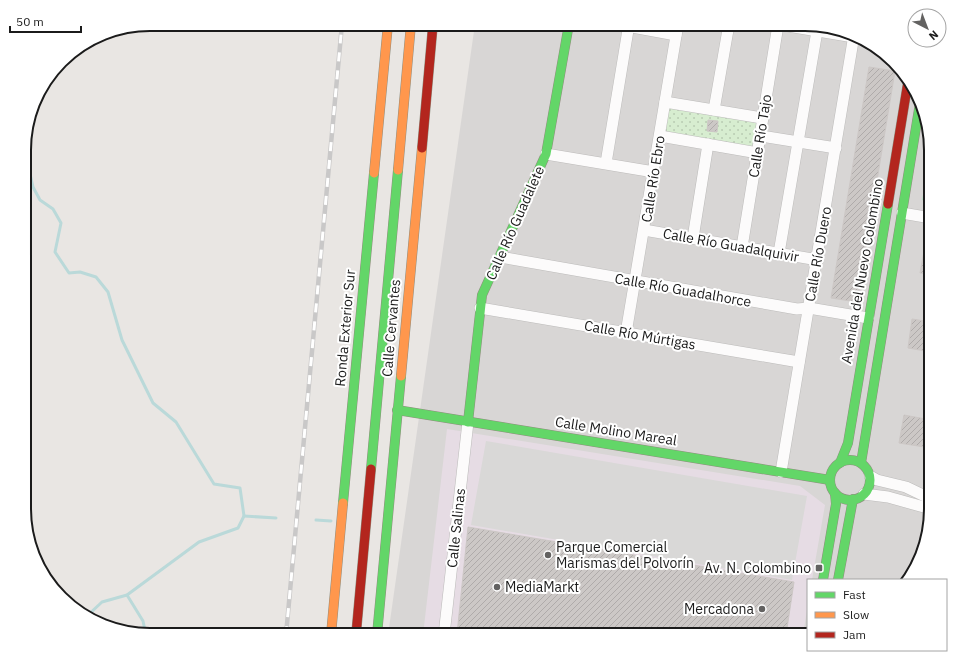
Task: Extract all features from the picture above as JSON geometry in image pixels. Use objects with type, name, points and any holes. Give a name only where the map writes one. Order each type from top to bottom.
[{"type":"main road","name":"Ronda Exterior Sur","points":[[332,628],[387,31]]},
{"type":"main road","points":[[357,628],[410,31]]},
{"type":"main road","name":"Calle Cervantes","points":[[378,628],[432,31]]},
{"type":"main road","name":"Calle Río Guadalete","points":[[468,422],[482,295],[546,154],[568,31]]},
{"type":"main road","name":"Avenida del Nuevo Colombino","points":[[840,462],[845,454],[848,443],[907,89]]},
{"type":"main road","name":"Avenida del Nuevo Colombino","points":[[861,463],[918,114]]},
{"type":"main road","name":"Calle Molino Mareal","points":[[397,410],[830,480]]},
{"type":"main road","points":[[822,579],[835,510],[835,493],[830,480],[833,470],[840,462],[850,460],[861,463],[865,466],[870,476],[870,483],[864,494],[853,500],[840,497],[835,493]]},
{"type":"main road","points":[[838,579],[853,500]]},
{"type":"street","points":[[606,163],[628,31]]},
{"type":"street","name":"Calle Río Ebro","points":[[626,333],[636,282],[677,31]]},
{"type":"street","points":[[714,110],[728,31]]},
{"type":"street","name":"Calle Río Tajo","points":[[742,247],[761,136],[762,118],[776,31]]},
{"type":"street","points":[[779,253],[817,32]]},
{"type":"street","name":"Calle Río Duero","points":[[781,472],[818,260],[853,41]]},
{"type":"street","points":[[665,102],[762,118]]},
{"type":"street","points":[[660,136],[758,153]]},
{"type":"street","points":[[761,136],[836,148]]},
{"type":"street","points":[[693,238],[708,144]]},
{"type":"street","points":[[546,154],[654,172]]},
{"type":"street","points":[[902,213],[924,217]]},
{"type":"street","name":"Calle Río Guadalquivir","points":[[644,230],[818,260]]},
{"type":"street","name":"Calle Río Guadalhorce","points":[[500,257],[797,309],[809,308],[868,318]]},
{"type":"street","name":"Calle Río Múrtigas","points":[[480,308],[800,362]]},
{"type":"street","name":"Calle Salinas","points":[[445,628],[468,422]]},
{"type":"street","points":[[870,476],[877,480],[906,487],[924,496]]},
{"type":"street","points":[[864,494],[883,496],[924,507]]},
{"type":"shaded area","points":[[474,31],[812,31],[843,37],[857,43],[871,51],[889,66],[904,84],[912,98],[920,119],[924,143],[924,516],[918,547],[912,561],[900,579],[807,579],[807,628],[389,628]]},
{"type":"shaded area","points":[[447,429],[800,486],[825,505],[812,579],[807,579],[807,610],[804,628],[424,628]]},
{"type":"shaded area","points":[[486,441],[807,496],[792,580],[471,525]]},
{"type":"green space","points":[[667,106],[757,122],[752,147],[663,132]]},
{"type":"green space","points":[[924,189],[924,200],[922,200]]},
{"type":"building","points":[[869,67],[893,71],[895,73],[857,302],[831,298]]},
{"type":"building","points":[[708,120],[718,121],[717,132],[707,131]]},
{"type":"building","points":[[924,251],[924,273],[920,273]]},
{"type":"building","points":[[912,319],[924,321],[924,351],[908,348]]},
{"type":"building","points":[[904,415],[924,419],[924,447],[899,443]]},
{"type":"building","name":"Parque Comercial Marismas del Polvorín","points":[[468,527],[794,582],[787,628],[458,628]]},
{"type":"waterway","points":[[31,178],[33,187],[40,200],[53,209],[61,223],[55,252],[69,273],[80,272],[96,277],[108,292],[122,340],[153,403],[176,422],[214,484],[240,488],[244,516],[238,528],[199,542],[127,595],[102,602],[91,612]]},
{"type":"waterway","points":[[244,516],[276,518]]},
{"type":"waterway","points":[[316,520],[331,521]]},
{"type":"waterway","points":[[127,595],[143,621],[144,628]]},
{"type":"railway","points":[[287,628],[341,31]]},
{"type":"traffic: fast","points":[[468,422],[482,295],[546,154],[568,31]]},
{"type":"traffic: fast","points":[[861,463],[918,113]]},
{"type":"traffic: fast","points":[[371,469],[398,170]]},
{"type":"traffic: fast","points":[[343,503],[374,173]]},
{"type":"traffic: fast","points":[[840,463],[848,443],[888,204]]},
{"type":"traffic: fast","points":[[378,628],[401,376]]},
{"type":"traffic: fast","points":[[397,410],[830,480]]},
{"type":"traffic: fast","points":[[850,460],[861,463],[867,469],[870,480],[867,491],[861,497],[850,500],[839,497],[833,491],[830,480],[833,469],[839,463],[850,460]]},
{"type":"traffic: fast","points":[[823,579],[836,504],[835,493]]},
{"type":"traffic: fast","points":[[838,579],[853,499]]},
{"type":"traffic: slow","points":[[374,173],[387,31]]},
{"type":"traffic: slow","points":[[398,170],[410,31]]},
{"type":"traffic: slow","points":[[401,376],[422,148]]},
{"type":"traffic: slow","points":[[332,628],[343,503]]},
{"type":"traffic: jam","points":[[422,148],[432,31]]},
{"type":"traffic: jam","points":[[888,204],[907,89]]},
{"type":"traffic: jam","points":[[357,628],[371,469]]},
{"type":"place","name":"Parque Comercial Marismas del Polvorín","points":[[548,555]]},
{"type":"place","name":"Av. N. Colombino","points":[[819,568]]},
{"type":"place","name":"MediaMarkt","points":[[497,587]]},
{"type":"place","name":"Mercadona","points":[[762,609]]}]
